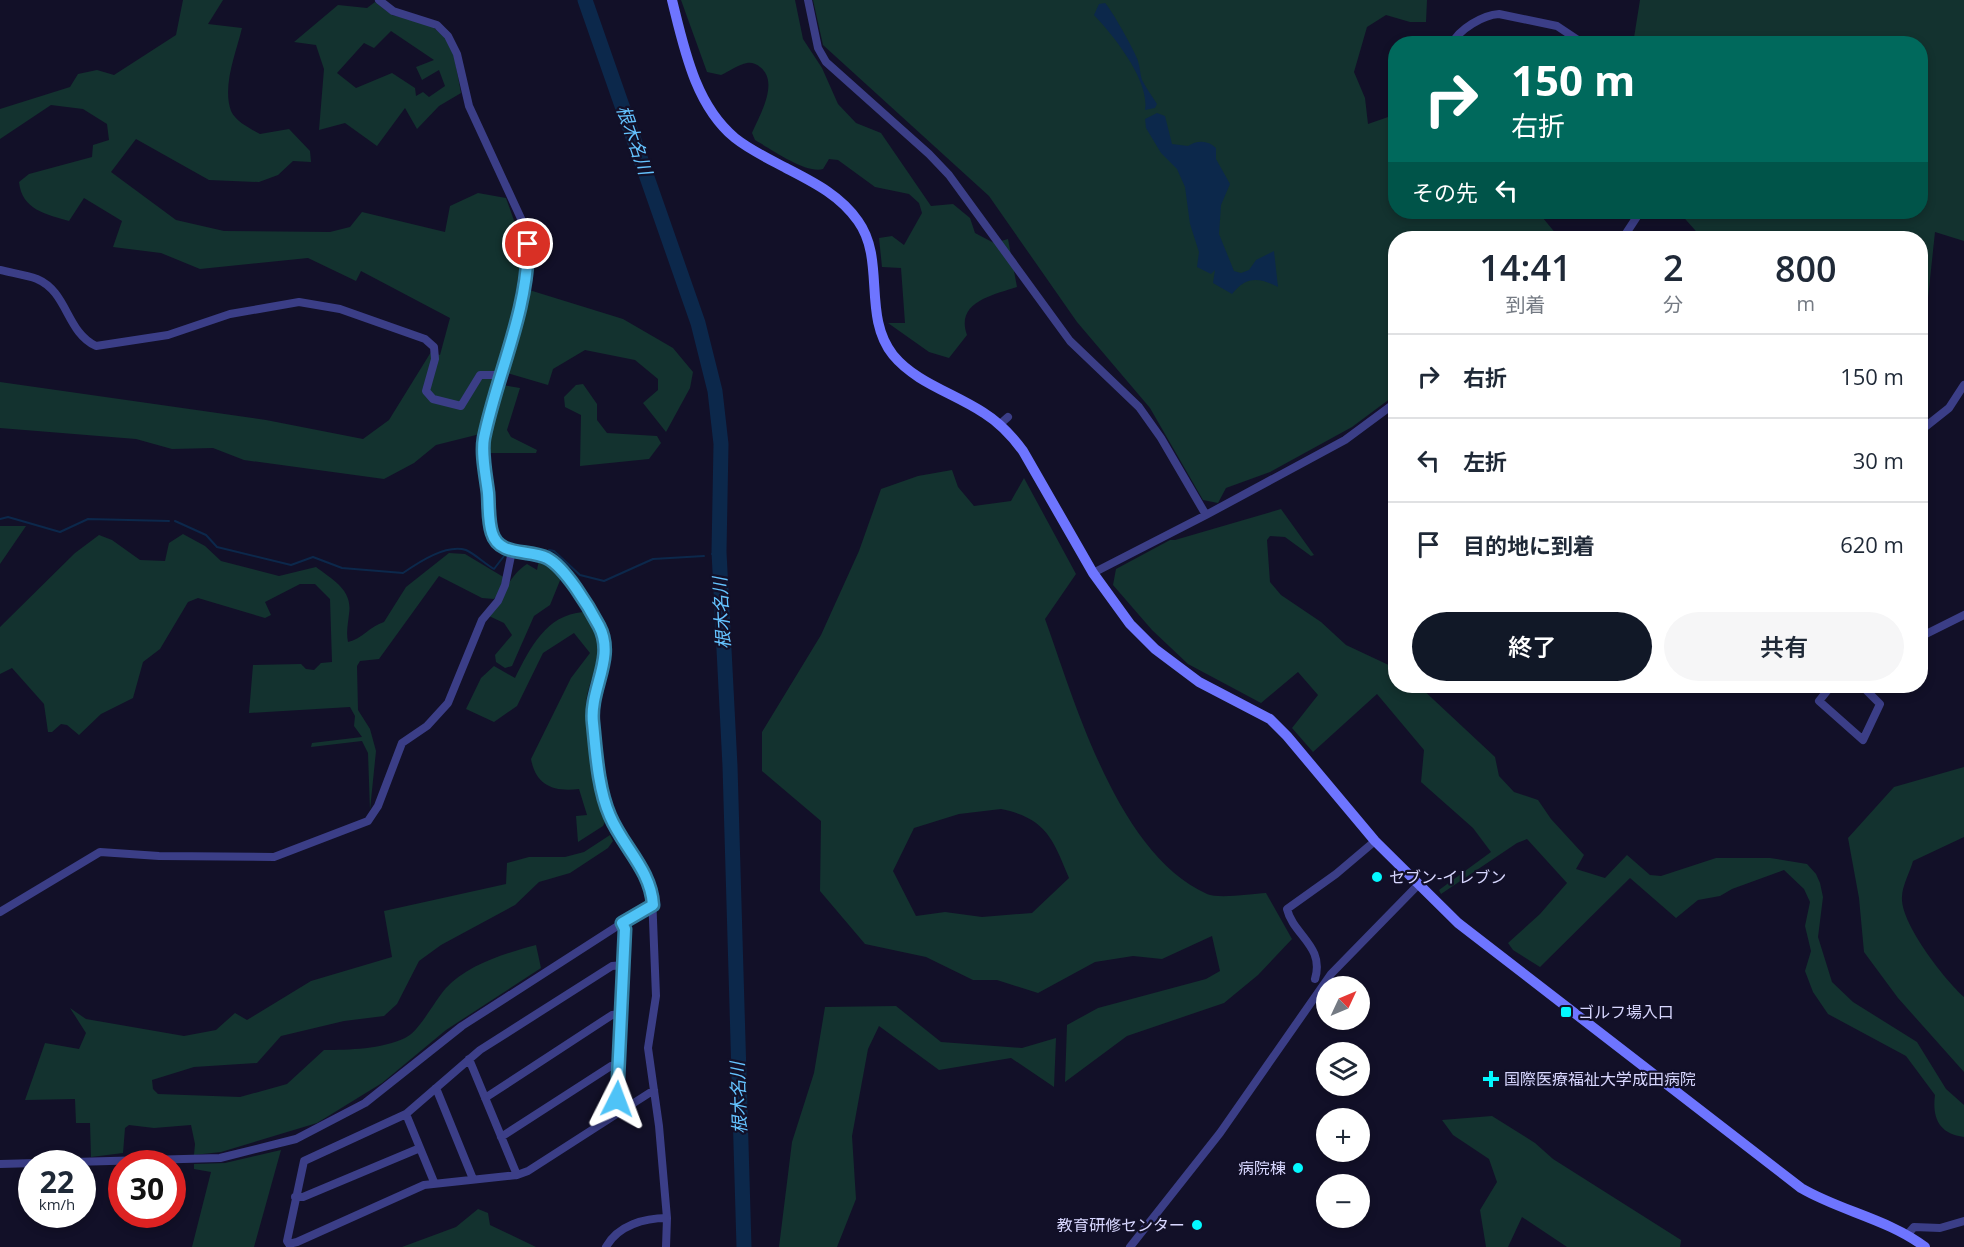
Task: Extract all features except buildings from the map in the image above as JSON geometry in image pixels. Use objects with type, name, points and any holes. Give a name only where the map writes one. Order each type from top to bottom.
[{"type":"street","points":[[379,0],[393,11],[437,25],[448,36],[457,54],[469,106],[524,225],[528,256],[518,315],[502,375],[494,391],[483,440],[492,534],[500,544],[512,551],[539,555],[559,567],[603,635],[605,659],[594,692],[592,710],[604,797],[613,823],[647,880],[653,905],[656,996],[648,1048],[667,1218],[666,1247]]},
{"type":"street","points":[[672,0],[695,79],[710,110],[723,127],[746,146],[834,195],[859,222],[872,255],[878,320],[892,354],[913,373],[1003,421],[1023,451],[1093,573],[1130,624],[1169,661],[1199,682],[1259,713],[1278,727],[1375,841],[1418,885],[1486,947],[1581,1017],[1788,1178],[1820,1198],[1907,1235],[1925,1247]]},
{"type":"street","points":[[808,0],[818,48],[826,62],[929,154],[949,175],[1070,341],[1139,406],[1161,438],[1206,515]]},
{"type":"street","points":[[1461,36],[1477,21],[1499,14],[1557,26],[1572,36]]},
{"type":"street","points":[[0,270],[38,279],[49,287],[60,299],[75,330],[86,342],[96,346],[168,335],[230,314],[299,302],[340,309],[425,339],[434,347],[435,359],[426,391],[433,399],[461,406],[480,375],[502,375]]},
{"type":"street","points":[[1928,425],[1949,408],[1964,386]]},
{"type":"street","points":[[1093,573],[1345,440],[1388,408]]},
{"type":"street","points":[[0,912],[100,852],[159,856],[274,857],[368,821],[378,806],[402,742],[434,720],[448,703],[482,620],[498,601],[505,585],[510,571],[512,551]]},
{"type":"street","points":[[1928,633],[1964,615]]},
{"type":"street","points":[[1825,693],[1819,700],[1863,741],[1880,704],[1869,693]]},
{"type":"street","points":[[1315,979],[1317,972],[1313,950],[1287,909],[1336,874],[1375,841]]},
{"type":"street","points":[[1130,1247],[1220,1133],[1331,974],[1418,885]]},
{"type":"street","points":[[0,1164],[220,1158],[296,1139],[365,1103],[462,1026],[653,905]]},
{"type":"street","points":[[621,1110],[617,1099],[624,965],[625,929],[622,923]]},
{"type":"street","points":[[624,965],[612,966],[469,1059],[406,1114],[310,1156],[302,1165],[288,1232],[289,1244],[434,1182],[517,1175],[528,1171],[654,1090]]},
{"type":"street","points":[[485,1098],[612,1015],[621,1014]]},
{"type":"street","points":[[469,1059],[517,1175]]},
{"type":"street","points":[[501,1137],[611,1066],[619,1065]]},
{"type":"street","points":[[436,1088],[473,1179]]},
{"type":"street","points":[[406,1114],[434,1182]]},
{"type":"street","points":[[295,1197],[303,1197],[420,1148]]},
{"type":"street","points":[[606,1247],[634,1222],[651,1218],[667,1218]]},
{"type":"street","points":[[1907,1235],[1914,1227],[1946,1227],[1964,1221]]},
{"type":"green space","points":[[183,0],[223,0],[208,24],[242,28],[228,91],[231,111],[236,119],[260,134],[289,129],[310,151],[311,162],[293,161],[278,175],[259,182],[209,180],[136,139],[111,172],[176,220],[224,231],[330,232],[350,227],[362,212],[445,232],[450,206],[478,193],[506,198],[521,240],[521,259],[509,336],[500,368],[487,396],[485,422],[480,434],[436,445],[414,463],[384,479],[244,460],[213,448],[172,449],[136,439],[0,428],[0,382],[266,420],[363,439],[389,420],[431,352],[440,355],[450,318],[361,271],[356,281],[308,258],[200,269],[161,253],[113,247],[122,221],[84,198],[69,221],[36,209],[25,199],[19,182],[29,174],[92,157],[93,145],[109,140],[107,124],[83,109],[51,105],[0,139],[0,109],[70,87],[78,74],[97,70],[114,75],[176,35]]},
{"type":"green space","points":[[681,0],[795,0],[803,39],[822,68],[838,104],[856,123],[881,133],[931,206],[953,204],[970,218],[975,233],[994,243],[1008,239],[1017,287],[987,297],[971,307],[966,315],[967,335],[949,358],[929,352],[888,323],[905,323],[901,268],[882,267],[879,238],[892,236],[904,245],[922,213],[919,203],[909,194],[875,187],[838,160],[829,159],[823,169],[807,168],[755,140],[752,133],[763,109],[768,90],[766,73],[754,63],[741,65],[721,75],[707,72]]},
{"type":"green space","points":[[813,0],[1427,0],[1426,22],[1410,22],[1386,15],[1367,27],[1354,72],[1365,98],[1368,124],[1388,117],[1388,219],[1544,219],[1554,231],[1388,231],[1388,400],[1352,427],[1270,472],[1226,488],[1218,503],[1203,500],[1150,408],[1077,322],[989,196],[823,45]]},
{"type":"green space","points":[[1640,0],[1964,0],[1964,241],[1935,232],[1928,298],[1928,231],[1696,231],[1685,219],[1928,219],[1928,36],[1634,36]]},
{"type":"green space","points":[[375,2],[392,15],[428,23],[446,38],[453,50],[461,93],[439,106],[417,129],[405,108],[377,146],[345,123],[319,130],[324,69],[316,45],[294,42],[338,5],[367,8]],"holes":[[[391,31],[434,60],[416,67],[422,80],[439,70],[445,86],[429,97],[423,92],[416,96],[415,88],[392,73],[356,88],[337,73],[364,43],[374,48]]]},
{"type":"green space","points":[[526,289],[623,319],[673,348],[693,372],[690,388],[666,432],[643,403],[658,390],[658,379],[635,360],[585,350],[553,369],[548,385],[507,373]]},
{"type":"green space","points":[[583,384],[597,404],[597,420],[607,433],[657,436],[661,443],[649,459],[580,466],[581,415],[565,407],[564,397],[576,385]]},
{"type":"green space","points":[[502,385],[520,388],[507,430],[511,437],[537,450],[536,453],[490,453],[489,436],[492,418]]},
{"type":"green space","points":[[952,470],[958,487],[974,506],[1011,501],[1024,478],[1076,574],[1045,619],[1086,733],[1104,774],[1125,812],[1148,846],[1176,874],[1207,894],[1227,896],[1266,893],[1292,939],[1258,975],[1224,1003],[1127,1036],[1065,1082],[1067,1025],[1098,1008],[1206,979],[1220,971],[1212,936],[1162,959],[1133,956],[1095,962],[1038,993],[997,980],[973,980],[926,957],[865,944],[820,891],[821,821],[762,771],[762,732],[821,635],[859,551],[881,489],[918,476]],"holes":[[[1001,809],[1028,818],[1046,832],[1069,878],[1032,913],[982,917],[945,912],[916,916],[893,871],[914,828],[959,814]]]},
{"type":"green space","points":[[1281,509],[1314,555],[1311,556],[1285,537],[1270,536],[1267,540],[1270,582],[1281,595],[1321,622],[1346,645],[1388,665],[1388,693],[1426,693],[1495,757],[1499,776],[1514,792],[1538,800],[1551,819],[1584,855],[1576,869],[1605,878],[1627,855],[1650,875],[1661,876],[1716,858],[1770,858],[1807,864],[1816,874],[1823,897],[1818,937],[1832,982],[1853,1002],[1917,1042],[1946,1089],[1964,1105],[1964,1137],[1948,1132],[1939,1124],[1935,1111],[1935,1095],[1906,1056],[1828,1014],[1813,992],[1805,971],[1811,951],[1805,926],[1810,902],[1804,889],[1784,870],[1732,889],[1720,896],[1698,900],[1676,918],[1630,878],[1540,967],[1513,950],[1508,943],[1540,914],[1567,883],[1527,839],[1517,843],[1441,894],[1439,890],[1491,852],[1473,828],[1421,782],[1424,750],[1377,694],[1313,752],[1292,728],[1318,695],[1298,672],[1261,703],[1188,664],[1152,630],[1113,585],[1116,569],[1170,540]]},
{"type":"green space","points":[[0,526],[26,526],[0,564]]},
{"type":"green space","points":[[183,534],[205,546],[221,561],[279,576],[316,567],[335,581],[348,598],[348,642],[384,622],[406,587],[449,553],[465,554],[505,578],[494,599],[482,598],[439,576],[379,659],[360,661],[357,666],[358,710],[370,729],[376,751],[370,810],[368,753],[362,741],[311,747],[312,743],[362,737],[354,726],[355,716],[350,707],[249,713],[253,665],[301,664],[306,669],[314,670],[321,663],[332,662],[330,599],[315,584],[300,584],[265,602],[271,615],[265,618],[198,598],[188,602],[160,649],[143,662],[133,698],[101,714],[79,735],[67,725],[61,724],[52,732],[48,732],[44,704],[12,668],[0,674],[0,627],[75,553],[99,535],[112,540],[140,560],[165,561],[169,543]]},
{"type":"green space","points":[[539,560],[555,568],[561,578],[550,605],[534,616],[512,666],[505,668],[496,662],[495,655],[512,635],[504,623],[489,616],[515,574],[527,564],[537,570]]},
{"type":"green space","points":[[583,612],[598,642],[599,654],[586,700],[586,716],[591,756],[606,820],[603,826],[578,842],[576,816],[587,815],[579,789],[554,788],[548,785],[537,776],[531,759],[571,678],[590,653],[574,633],[543,653],[517,706],[494,722],[466,709],[481,678],[494,666],[515,678],[533,645],[549,626],[570,614]]},
{"type":"green space","points":[[1964,767],[1964,837],[1913,861],[1902,897],[1903,908],[1916,936],[1946,978],[1964,997],[1964,1072],[1898,998],[1864,952],[1859,898],[1848,838],[1894,787]]},
{"type":"green space","points":[[610,835],[613,841],[608,848],[570,873],[539,882],[515,905],[441,945],[419,961],[397,1004],[384,1016],[344,1021],[281,1036],[257,1063],[194,1067],[152,1080],[153,1089],[158,1094],[240,1097],[287,1084],[324,1050],[376,1047],[405,1038],[416,1029],[446,988],[455,980],[476,966],[536,945],[541,968],[446,1030],[382,1083],[317,1123],[221,1152],[194,1155],[195,1144],[191,1125],[154,1128],[129,1125],[125,1128],[123,1150],[108,1150],[108,1155],[96,1156],[96,1150],[91,1150],[90,1123],[76,1123],[75,1099],[25,1100],[45,1043],[79,1049],[86,1033],[70,1008],[86,1019],[184,1036],[216,1030],[235,1013],[247,1020],[311,981],[392,957],[384,911],[506,884],[507,863],[529,857],[565,857],[584,852]]},
{"type":"green space","points":[[896,1006],[941,1042],[1022,1048],[1056,1038],[1054,1087],[1011,1058],[939,1070],[879,1026],[868,1049],[852,1136],[856,1199],[837,1247],[779,1247],[792,1142],[814,1073],[825,1007]]},
{"type":"green space","points":[[1492,1116],[1535,1143],[1553,1159],[1681,1240],[1680,1247],[1567,1247],[1522,1217],[1508,1247],[1486,1247],[1480,1210],[1497,1182],[1489,1159],[1453,1135],[1442,1120]]},
{"type":"green space","points":[[281,1150],[254,1247],[192,1247],[211,1172],[194,1169],[194,1164],[225,1163]]},
{"type":"green space","points":[[478,1209],[488,1213],[490,1225],[536,1247],[402,1247],[456,1227]]},
{"type":"water","points":[[1105,3],[1136,56],[1142,80],[1157,104],[1155,108],[1145,110],[1145,98],[1136,73],[1120,47],[1094,15],[1099,4]]},
{"type":"water","points":[[1157,113],[1165,116],[1172,144],[1188,146],[1202,142],[1210,143],[1216,148],[1216,159],[1230,184],[1221,205],[1219,234],[1234,271],[1241,273],[1249,270],[1256,260],[1274,251],[1278,287],[1265,281],[1253,280],[1242,284],[1232,294],[1213,283],[1215,270],[1211,274],[1197,267],[1199,252],[1190,224],[1185,187],[1177,169],[1161,153],[1146,128],[1145,119]]},
{"type":"waterway","name":"根木名川","points":[[585,0],[698,323],[715,391],[721,444],[719,552],[730,766],[744,1247]]},
{"type":"waterway","points":[[0,519],[8,517],[60,532],[88,519],[169,521]]},
{"type":"waterway","points":[[175,521],[206,535],[217,547],[291,565],[313,557],[342,568],[403,573],[433,555],[450,550],[466,550],[494,569],[504,556]]},
{"type":"waterway","points":[[514,546],[535,548]]},
{"type":"waterway","points":[[549,550],[554,551],[580,575],[604,581],[653,559],[704,556]]},
{"type":"waterway","name":"根木名川","points":[[712,554],[719,552]]},
{"type":"place","name":"セブン-イレブン","points":[[1377,877]]},
{"type":"place","name":"ゴルフ場入口","points":[[1566,1012]]},
{"type":"place","name":"国際医療福祉大学成田病院","points":[[1491,1079]]},
{"type":"place","name":"病院棟","points":[[1298,1168]]},
{"type":"place","name":"教育研修センター","points":[[1197,1225]]},
{"type":"route","points":[[528,244],[528,256],[513,337],[502,375],[494,391],[489,424],[483,440],[490,524],[495,539],[506,549],[539,555],[559,567],[599,626],[605,641],[605,659],[594,692],[592,710],[604,797],[613,823],[642,868],[652,895],[653,905],[622,923],[625,929],[624,965],[617,1099]]}]
